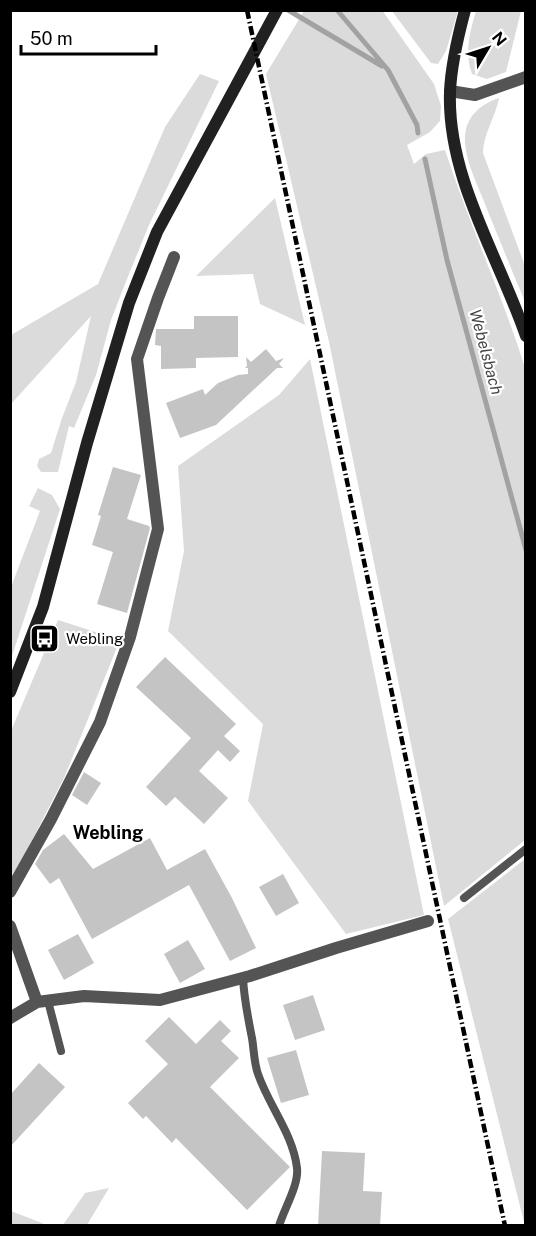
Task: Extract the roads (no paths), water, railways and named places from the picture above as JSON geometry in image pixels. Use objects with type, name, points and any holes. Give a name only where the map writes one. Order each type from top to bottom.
[{"type":"main road","points":[[10,692],[43,607],[87,443],[129,303],[157,232],[277,10]]},
{"type":"main road","points":[[465,10],[450,91],[453,129],[469,193],[525,336]]},
{"type":"street","points":[[450,91],[475,95],[525,77]]},
{"type":"street","points":[[10,892],[51,819],[100,722],[130,637],[159,529],[137,358],[174,257]]},
{"type":"street","points":[[10,1018],[43,1002],[84,996],[160,1000],[243,978],[428,921]]},
{"type":"street","points":[[10,926],[43,1002]]},
{"type":"lane","points":[[464,898],[525,849]]},
{"type":"lane","points":[[243,978],[245,1006],[257,1073],[284,1130],[297,1171],[294,1189],[284,1208],[279,1226]]},
{"type":"lane","points":[[43,1002],[61,1051]]},
{"type":"waterway","points":[[288,10],[382,66]]},
{"type":"waterway","name":"Webelsbach","points":[[337,10],[388,70],[417,125],[418,133]]},
{"type":"waterway","name":"Webelsbach","points":[[425,159],[447,260],[526,550]]},
{"type":"railway","points":[[247,10],[505,1226]]},
{"type":"place","name":"Webling","points":[[45,638]]},
{"type":"district","name":"Webling","points":[[108,832]]}]
